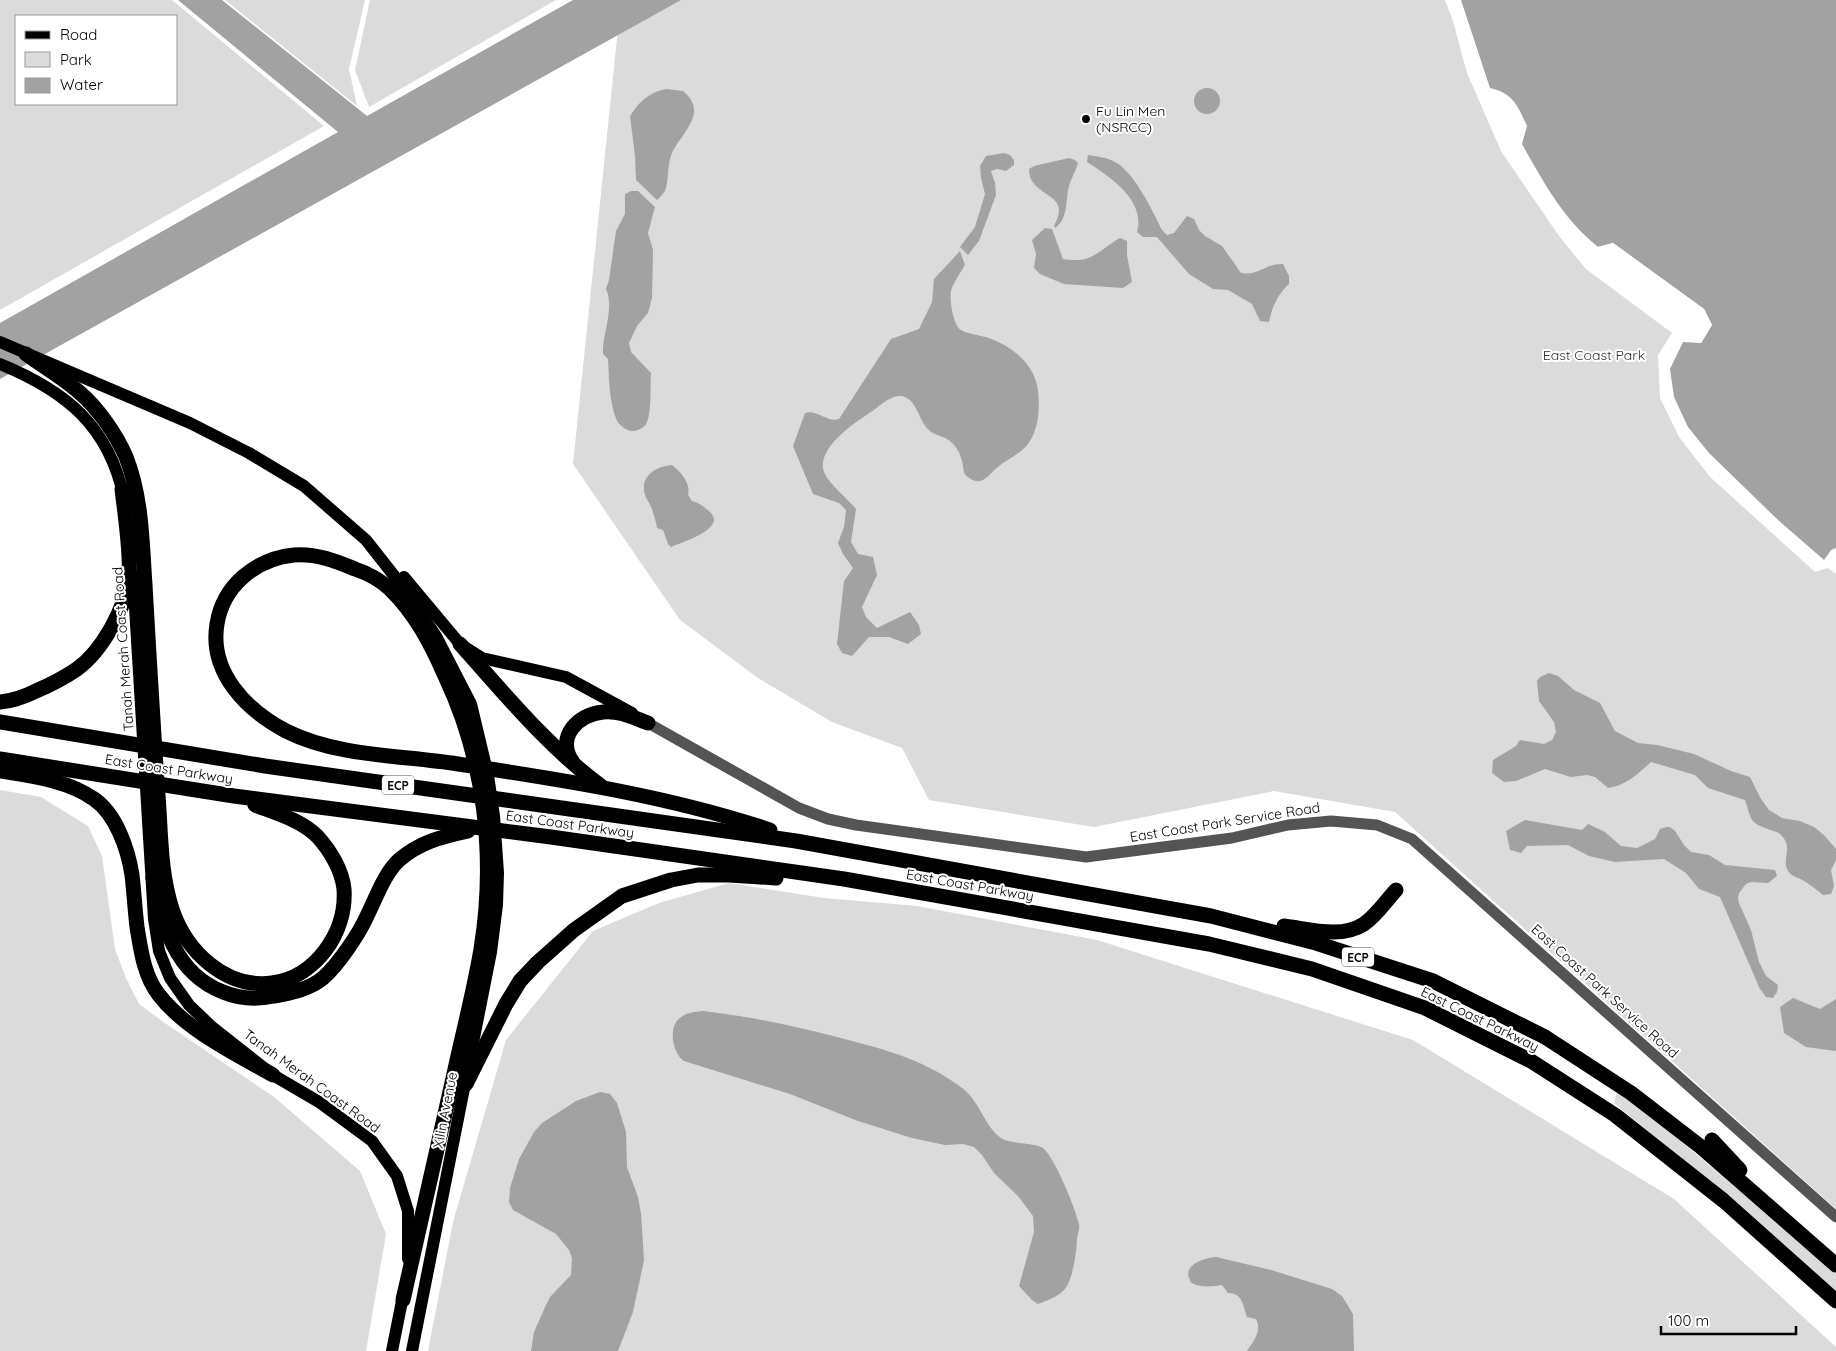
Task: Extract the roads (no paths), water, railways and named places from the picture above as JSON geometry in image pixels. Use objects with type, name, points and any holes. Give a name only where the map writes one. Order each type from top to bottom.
[{"type":"highway","points":[[26,354],[81,394],[100,415],[118,441],[126,458],[142,529],[147,713],[154,820],[164,878],[173,911],[187,940],[200,956],[220,972],[241,980],[269,983],[288,980],[307,970],[321,957],[333,939],[344,907],[344,887],[338,869],[329,852],[316,836],[303,825],[234,796]]},
{"type":"highway","points":[[0,702],[10,702],[32,694],[78,668],[100,644],[112,624],[122,604],[129,577],[122,489]]},
{"type":"highway","points":[[403,1300],[481,950],[493,874],[485,814],[474,738],[434,651],[419,625],[403,602],[385,584],[340,562],[317,556],[296,554],[273,559],[253,568],[234,584],[222,605],[216,628],[217,652],[223,670],[232,687],[248,705],[269,721],[289,732],[314,742],[355,752],[456,764],[604,788],[680,804],[767,829],[796,841]]},
{"type":"highway","points":[[460,644],[534,726],[577,768],[604,788]]},
{"type":"highway","points":[[577,768],[570,758],[565,745],[570,732],[581,721],[603,712],[620,713],[648,723]]},
{"type":"highway","name":"East Coast Parkway","points":[[0,722],[265,766],[796,841],[1211,916],[1316,943],[1433,982],[1546,1037],[1631,1093],[1701,1147],[1836,1265]]},
{"type":"highway","name":"East Coast Parkway","points":[[0,759],[234,796],[560,838],[809,874],[1209,944],[1312,969],[1424,1008],[1531,1061],[1615,1115],[1724,1201],[1836,1301]]},
{"type":"highway","points":[[0,771],[41,778],[71,788],[95,799],[115,821],[132,874],[141,956],[158,994],[175,1012],[194,1027],[273,1075]]},
{"type":"highway","points":[[152,878],[164,924],[173,946],[189,970],[208,986],[234,997],[259,999],[302,990],[323,978],[354,938],[398,861],[422,844],[436,838],[479,828]]},
{"type":"highway","points":[[466,1084],[506,1004],[520,981],[574,930],[622,896],[671,880],[698,875],[777,878],[809,874]]},
{"type":"highway","points":[[1211,916],[1338,932],[1363,925],[1396,890]]},
{"type":"highway","points":[[1712,1140],[1791,1225]]},
{"type":"main road","points":[[0,342],[190,423],[249,453],[304,486],[366,540],[409,582],[460,644],[482,658],[566,677],[648,723]]},
{"type":"main road","name":"Tanah Merah Coast Road","points":[[0,364],[47,386],[71,403],[90,423],[113,461],[122,489],[129,527],[147,713]]},
{"type":"main road","points":[[366,540],[403,587],[436,636],[471,704],[474,738]]},
{"type":"main road","name":"Tanah Merah Coast Road","points":[[154,820],[152,878],[154,919],[159,951],[170,978],[189,1005],[206,1021],[273,1075],[319,1102],[372,1142],[397,1176],[408,1212],[409,1252],[403,1300]]},
{"type":"main road","name":"Xilin Avenue","points":[[412,1351],[491,952],[496,905],[493,874]]},
{"type":"main road","points":[[392,1351],[403,1300]]},
{"type":"street","name":"East Coast Park Service Road","points":[[648,723],[799,808],[856,825],[1086,857],[1232,838],[1288,825],[1331,821],[1377,826],[1397,832],[1412,839],[1836,1216]]},
{"type":"water","points":[[178,0],[222,0],[367,116],[573,0],[681,0],[0,379],[0,323],[338,132]]},
{"type":"water","points":[[1461,0],[1836,0],[1836,548],[1831,550],[1824,560],[1778,520],[1709,453],[1688,427],[1674,397],[1670,369],[1683,342],[1701,343],[1712,325],[1704,309],[1613,243],[1598,247],[1565,213],[1546,186],[1522,144],[1527,126],[1514,101],[1504,93],[1490,88]]},
{"type":"water","points":[[1207,88],[1216,92],[1220,101],[1216,110],[1207,114],[1198,110],[1194,101],[1198,92]]},
{"type":"water","points":[[666,89],[683,91],[691,100],[694,108],[690,124],[671,156],[665,191],[657,200],[636,180],[630,116],[645,98]]},
{"type":"water","points":[[1004,153],[1010,155],[1014,160],[1014,165],[1006,171],[997,169],[991,171],[996,195],[979,241],[968,255],[960,247],[975,227],[985,194],[980,166],[986,156]]},
{"type":"water","points":[[1088,155],[1102,157],[1115,162],[1129,174],[1148,203],[1162,230],[1167,235],[1174,233],[1187,216],[1194,219],[1199,230],[1205,236],[1222,246],[1241,273],[1253,273],[1272,265],[1283,264],[1289,276],[1289,284],[1276,301],[1269,322],[1260,321],[1252,304],[1228,290],[1213,289],[1189,274],[1157,237],[1143,237],[1137,232],[1138,220],[1131,200],[1115,182],[1087,162]]},
{"type":"water","points":[[1069,158],[1078,163],[1069,186],[1065,214],[1055,228],[1059,207],[1055,200],[1036,186],[1031,179],[1029,169],[1034,166]]},
{"type":"water","points":[[631,191],[638,191],[655,207],[648,233],[653,250],[652,298],[648,313],[637,326],[629,343],[631,352],[651,373],[650,407],[648,420],[645,425],[633,431],[620,425],[614,414],[609,382],[608,359],[603,354],[609,313],[606,289],[616,231],[625,214],[625,194]]},
{"type":"water","points":[[1045,228],[1052,229],[1063,259],[1081,260],[1094,255],[1120,238],[1127,241],[1127,255],[1132,282],[1123,288],[1064,284],[1040,274],[1034,268],[1036,254],[1032,240]]},
{"type":"water","points":[[960,251],[965,265],[951,292],[952,310],[956,323],[965,332],[990,338],[1001,343],[1015,352],[1026,363],[1034,377],[1038,391],[1039,406],[1036,428],[1030,441],[1023,449],[980,481],[969,478],[964,473],[960,455],[954,445],[948,439],[929,430],[913,404],[906,397],[897,396],[887,400],[833,442],[824,459],[824,473],[856,509],[851,542],[858,554],[873,557],[877,575],[862,607],[866,617],[877,628],[910,612],[919,625],[921,634],[908,644],[889,637],[869,637],[852,656],[842,653],[837,644],[844,581],[853,568],[838,543],[844,527],[846,510],[839,503],[813,494],[793,446],[805,413],[814,413],[835,420],[839,419],[891,339],[919,329],[932,302],[934,279]]},
{"type":"water","points":[[672,465],[684,478],[688,486],[688,495],[692,501],[705,508],[714,517],[709,529],[702,534],[671,547],[663,530],[657,528],[652,509],[644,491],[644,485],[648,476],[656,469]]},
{"type":"water","points":[[1549,673],[1558,676],[1574,690],[1600,703],[1615,731],[1638,743],[1657,745],[1694,754],[1731,771],[1750,777],[1769,810],[1782,818],[1800,821],[1814,827],[1836,849],[1836,860],[1831,870],[1834,886],[1831,894],[1823,895],[1788,871],[1786,866],[1787,844],[1785,840],[1779,833],[1763,827],[1752,820],[1745,800],[1708,788],[1695,775],[1651,762],[1626,782],[1608,788],[1595,777],[1587,775],[1571,777],[1545,769],[1516,781],[1504,782],[1492,773],[1493,760],[1516,746],[1520,740],[1544,744],[1552,740],[1556,732],[1554,722],[1539,701],[1537,681],[1540,677]]},
{"type":"water","points":[[1525,820],[1582,830],[1588,824],[1605,832],[1621,846],[1637,848],[1655,839],[1660,829],[1670,827],[1691,852],[1709,855],[1725,865],[1775,870],[1777,876],[1768,883],[1751,882],[1746,884],[1739,893],[1738,898],[1751,930],[1759,962],[1766,976],[1778,985],[1777,992],[1773,998],[1766,997],[1760,989],[1720,897],[1699,889],[1686,873],[1664,859],[1615,862],[1589,856],[1568,845],[1527,846],[1521,853],[1510,850],[1506,831]]},
{"type":"water","points":[[1793,998],[1820,1009],[1836,999],[1836,1051],[1806,1047],[1784,1033],[1780,1007]]},
{"type":"water","points":[[703,1011],[752,1018],[817,1032],[900,1055],[932,1069],[962,1088],[978,1106],[990,1127],[1001,1138],[1041,1147],[1052,1159],[1058,1170],[1079,1224],[1073,1270],[1067,1286],[1054,1297],[1038,1304],[1019,1286],[1034,1232],[1033,1216],[1018,1196],[994,1173],[974,1147],[963,1144],[945,1145],[912,1138],[858,1121],[790,1094],[684,1061],[674,1046],[674,1027],[676,1022],[683,1016]]},
{"type":"water","points":[[600,1092],[610,1094],[617,1103],[626,1132],[627,1167],[638,1197],[641,1214],[644,1260],[633,1312],[618,1351],[531,1351],[534,1332],[550,1297],[571,1275],[572,1258],[569,1250],[556,1234],[513,1210],[509,1202],[510,1188],[519,1159],[534,1132],[542,1123],[576,1101]]},
{"type":"water","points":[[1216,1257],[1271,1270],[1332,1289],[1342,1296],[1353,1314],[1354,1351],[1247,1351],[1258,1332],[1258,1323],[1256,1319],[1247,1317],[1240,1298],[1237,1295],[1228,1293],[1222,1285],[1201,1286],[1192,1283],[1189,1278],[1188,1273],[1192,1265],[1201,1260]]},
{"type":"place","name":"Fu Lin Men (NSRCC)","points":[[1086,119]]},
{"type":"park label","name":"East Coast Park","points":[[1594,355]]}]
